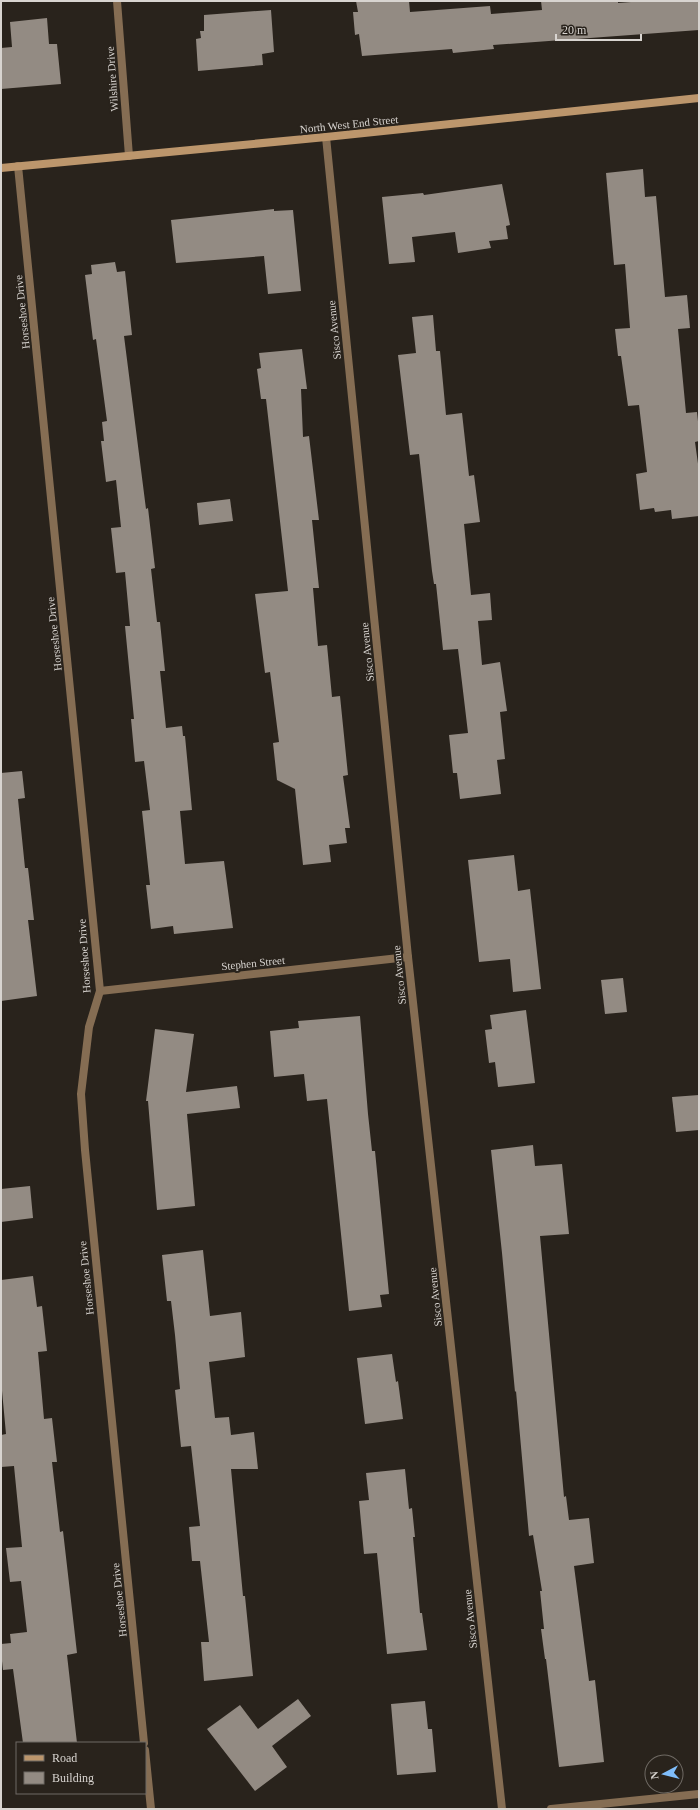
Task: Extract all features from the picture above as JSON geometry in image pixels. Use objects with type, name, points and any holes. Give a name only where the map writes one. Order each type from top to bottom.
[{"type":"street","name":"Wilshire Drive","points":[[117,1],[129,156]]},
{"type":"street","name":"North West End Street","points":[[1,168],[326,138],[699,98]]},
{"type":"street","name":"Sisco Avenue","points":[[326,138],[408,957],[502,1809]]},
{"type":"street","name":"Horseshoe Drive","points":[[18,166],[100,991],[89,1027],[81,1094],[85,1150],[144,1742]]},
{"type":"street","name":"Stephen Street","points":[[100,991],[408,957]]},
{"type":"street","points":[[146,1760],[151,1809]]},
{"type":"street","points":[[551,1809],[699,1794]]},
{"type":"building","points":[[356,1],[409,1],[410,12],[490,6],[491,14],[542,10],[541,1],[618,1],[618,3],[644,1],[699,1],[699,30],[493,45],[494,49],[453,53],[452,49],[362,56],[359,34],[355,35],[353,12],[358,12]]},
{"type":"building","points":[[271,10],[274,52],[262,54],[263,65],[198,71],[196,39],[201,38],[200,31],[204,31],[204,15]]},
{"type":"building","points":[[47,18],[49,44],[57,44],[61,84],[1,89],[1,48],[12,47],[10,22]]},
{"type":"building","points":[[643,169],[645,197],[656,196],[665,297],[687,295],[690,328],[678,329],[686,413],[697,412],[699,441],[695,442],[699,471],[699,516],[672,519],[671,510],[655,512],[654,508],[640,510],[636,474],[647,472],[639,405],[628,406],[621,356],[618,356],[615,329],[630,328],[625,264],[614,265],[606,173]]},
{"type":"building","points":[[502,184],[510,225],[506,226],[508,239],[489,241],[491,248],[458,253],[455,232],[412,237],[415,262],[389,264],[382,197],[423,193],[424,195]]},
{"type":"building","points":[[274,209],[274,211],[293,210],[301,291],[268,294],[264,256],[176,263],[171,220]]},
{"type":"building","points":[[115,262],[117,272],[125,271],[132,335],[124,336],[155,568],[151,569],[157,622],[160,622],[165,671],[160,671],[166,728],[182,726],[183,736],[185,736],[192,810],[180,811],[185,864],[224,861],[233,928],[174,934],[173,926],[151,929],[146,885],[150,885],[142,811],[150,810],[144,761],[135,762],[131,719],[134,719],[125,626],[130,626],[125,572],[116,573],[111,528],[121,527],[116,480],[106,482],[101,441],[104,441],[102,422],[107,421],[96,339],[93,340],[85,275],[92,274],[91,265]]},
{"type":"building","points":[[433,315],[436,351],[440,351],[446,415],[462,413],[469,476],[474,475],[480,522],[464,524],[471,595],[490,593],[492,620],[478,621],[482,665],[500,662],[507,711],[500,712],[505,759],[497,760],[501,794],[460,799],[457,773],[453,773],[449,735],[468,733],[458,649],[443,650],[436,584],[434,584],[432,571],[419,454],[410,455],[398,355],[416,353],[412,317]]},
{"type":"building","points":[[302,349],[307,389],[301,389],[303,437],[309,436],[319,520],[312,520],[319,588],[313,588],[318,646],[327,645],[332,697],[340,696],[348,775],[343,776],[350,828],[345,828],[347,843],[329,845],[331,862],[303,865],[295,789],[277,780],[273,743],[279,742],[270,672],[265,673],[255,594],[288,591],[266,399],[261,399],[257,369],[261,368],[259,353]]},
{"type":"building","points":[[230,499],[233,521],[199,525],[197,503]]},
{"type":"building","points":[[22,771],[25,798],[18,799],[25,868],[28,868],[34,920],[28,920],[37,996],[1,1001],[1,773]]},
{"type":"building","points":[[514,855],[518,891],[530,889],[541,989],[513,992],[510,959],[479,962],[468,860]]},
{"type":"building","points":[[623,978],[627,1012],[605,1014],[601,980]]},
{"type":"building","points":[[526,1010],[535,1083],[498,1087],[495,1062],[489,1063],[485,1030],[492,1029],[490,1015]]},
{"type":"building","points":[[360,1016],[368,1114],[372,1151],[375,1151],[389,1294],[380,1295],[382,1307],[349,1311],[327,1099],[307,1101],[304,1074],[274,1077],[270,1031],[299,1028],[298,1021]]},
{"type":"building","points":[[155,1029],[194,1034],[186,1092],[237,1086],[240,1108],[187,1114],[195,1206],[157,1210],[148,1101],[146,1101]]},
{"type":"building","points":[[699,1095],[699,1130],[676,1132],[672,1097]]},
{"type":"building","points":[[533,1145],[535,1166],[562,1164],[569,1234],[540,1236],[564,1497],[566,1496],[569,1520],[589,1518],[594,1563],[574,1566],[589,1681],[595,1680],[604,1762],[559,1767],[541,1629],[544,1629],[540,1591],[542,1591],[533,1535],[529,1536],[516,1391],[515,1392],[491,1150]]},
{"type":"building","points":[[30,1186],[33,1218],[1,1222],[1,1189]]},
{"type":"building","points":[[203,1250],[210,1316],[241,1312],[245,1357],[209,1362],[215,1418],[229,1417],[231,1435],[254,1432],[258,1469],[231,1469],[243,1596],[245,1596],[253,1676],[204,1681],[201,1642],[209,1642],[200,1561],[192,1561],[189,1527],[200,1526],[191,1446],[181,1447],[175,1390],[180,1389],[175,1335],[171,1301],[167,1301],[162,1255]]},
{"type":"building","points":[[33,1276],[37,1307],[42,1306],[47,1351],[38,1352],[44,1419],[52,1418],[57,1462],[52,1462],[60,1532],[63,1531],[77,1653],[67,1655],[77,1742],[23,1742],[13,1669],[3,1670],[1,1644],[11,1643],[10,1634],[27,1632],[21,1581],[10,1582],[6,1548],[22,1547],[14,1466],[1,1467],[1,1435],[6,1434],[1,1380],[1,1280]]},
{"type":"building","points":[[392,1354],[396,1382],[398,1381],[403,1419],[365,1424],[357,1358]]},
{"type":"building","points":[[405,1469],[409,1509],[412,1508],[415,1537],[413,1537],[420,1613],[422,1613],[427,1650],[387,1654],[377,1553],[364,1554],[359,1501],[369,1500],[366,1473]]},
{"type":"building","points":[[298,1699],[311,1716],[272,1746],[287,1767],[255,1791],[207,1729],[240,1705],[258,1729]]},
{"type":"building","points":[[425,1701],[428,1729],[432,1729],[436,1772],[397,1775],[391,1704]]}]
